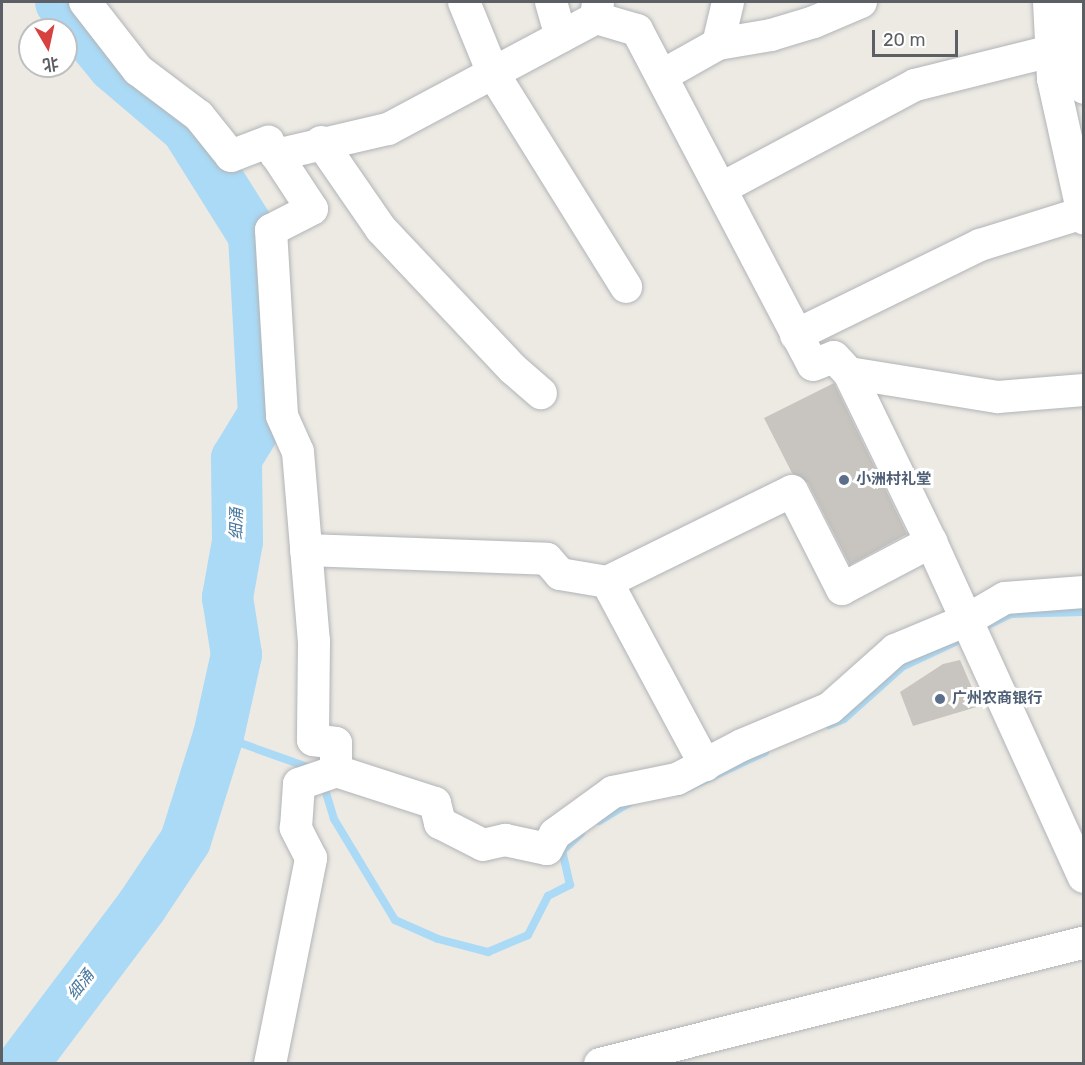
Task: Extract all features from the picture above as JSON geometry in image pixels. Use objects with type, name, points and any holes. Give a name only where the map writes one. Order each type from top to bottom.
[{"type":"street","points":[[85,2],[138,70],[199,116],[231,156],[268,142],[312,209],[271,230],[282,416],[298,453],[314,641],[313,740],[336,743],[336,771]]},
{"type":"street","points":[[464,2],[493,73],[626,287]]},
{"type":"street","points":[[550,2],[561,37]]},
{"type":"street","points":[[718,44],[728,2]]},
{"type":"street","points":[[1049,2],[1072,51],[1083,88]]},
{"type":"street","points":[[796,335],[980,245],[1083,216],[1053,79],[1072,51],[1078,2]]},
{"type":"street","points":[[663,75],[718,44],[771,35],[852,4]]},
{"type":"street","points":[[276,154],[321,142],[388,129],[561,37],[597,10],[637,30],[663,75],[813,365],[834,357],[849,373],[931,542],[1083,877]]},
{"type":"street","points":[[722,188],[915,85],[1072,51]]},
{"type":"street","points":[[321,142],[381,229],[513,369],[541,393]]},
{"type":"street","points":[[849,373],[998,397],[1083,390]]},
{"type":"street","points":[[306,550],[547,559],[560,574],[607,582],[792,491],[842,589],[931,542]]},
{"type":"street","points":[[607,582],[705,765]]},
{"type":"street","points":[[274,1063],[311,858],[296,828],[299,784],[336,771],[435,803],[440,823],[483,845],[505,840],[548,849],[555,834],[613,792],[677,779],[830,708],[895,650],[967,620],[1005,598],[1083,592]]},
{"type":"street","points":[[600,1064],[1083,942]]},
{"type":"building","name":"小洲村礼堂","points":[[834,383],[907,534],[850,565],[808,483],[792,473],[764,418]]},
{"type":"building","name":"广州农商银行","points":[[960,660],[980,706],[913,726],[900,692],[943,664]]},
{"type":"waterway","name":"细涌","points":[[22,1064],[141,906],[185,840],[218,735],[236,654],[227,597],[237,541],[236,458],[263,414],[253,235],[186,128],[113,66],[60,2]]},
{"type":"waterway","points":[[988,625],[1011,614],[1084,612]]},
{"type":"waterway","points":[[829,725],[844,719],[902,667],[955,642]]},
{"type":"waterway","points":[[218,735],[313,769]]},
{"type":"waterway","points":[[679,792],[765,752]]},
{"type":"waterway","points":[[323,783],[334,819],[395,920],[438,939],[488,952],[528,935],[548,896],[570,885],[562,851],[581,833]]},
{"type":"waterway","points":[[599,821],[634,800]]},
{"type":"place","name":"小洲村礼堂","points":[[844,480]]},
{"type":"place","name":"广州农商银行","points":[[940,699]]}]
